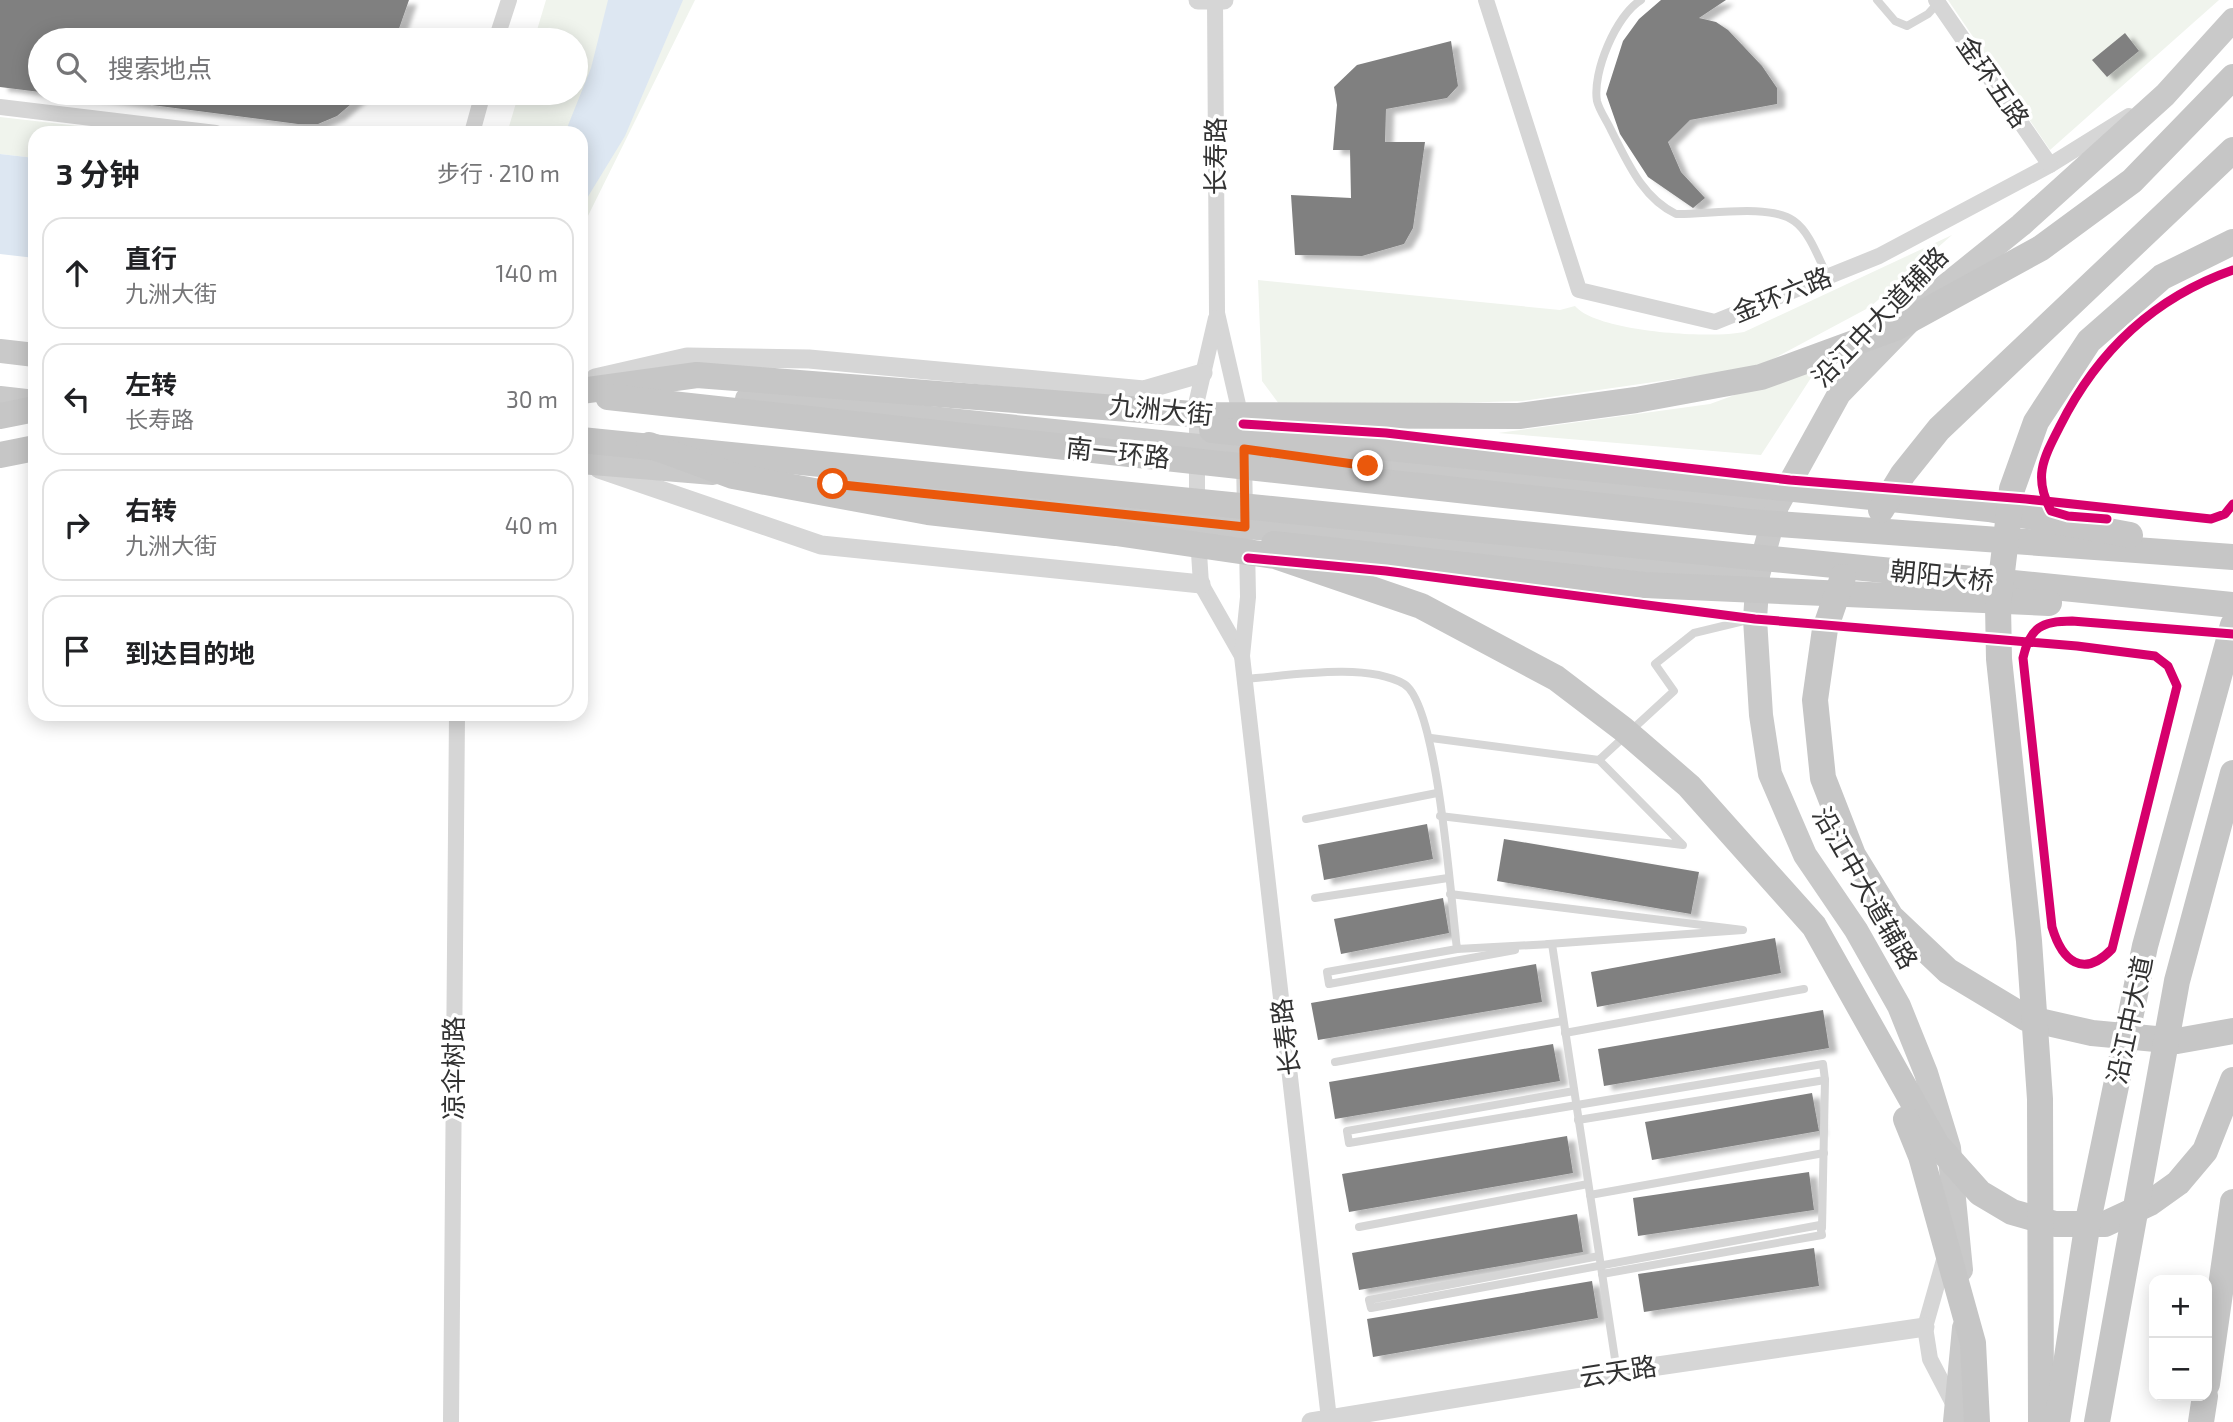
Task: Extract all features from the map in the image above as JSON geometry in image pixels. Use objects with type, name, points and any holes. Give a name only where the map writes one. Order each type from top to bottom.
[{"type":"highway","points":[[2132,181],[2233,77]]},
{"type":"highway","points":[[588,387],[697,375],[1205,415],[1519,416],[1636,400],[1760,377],[1895,328],[2041,248],[2132,181],[2233,96]]},
{"type":"highway","points":[[2233,150],[2127,253],[2009,360],[1939,429],[1903,474],[1847,565],[1825,629],[1815,700],[1823,778],[1853,855],[1891,917],[1948,971],[2026,1018],[2092,1034],[2177,1041],[2233,1031]]},
{"type":"highway","points":[[2041,1422],[2040,1099],[2029,941],[1999,659],[1998,605],[2012,489],[2036,422],[2089,341],[2162,277],[2233,242]]},
{"type":"highway","name":"南一环路","points":[[588,389],[1656,512]]},
{"type":"highway","points":[[705,395],[854,393],[1989,509],[2233,556]]},
{"type":"highway","points":[[0,416],[28,410]]},
{"type":"highway","name":"南一环路","points":[[588,441],[1650,546]]},
{"type":"highway","points":[[649,445],[733,476],[928,512],[1116,533],[1275,556],[1421,606],[1556,678],[1623,729],[1689,786],[1814,926],[1868,1027],[1937,1144],[1980,1193],[2012,1212],[2055,1224],[2105,1224],[2150,1203],[2178,1183],[2205,1151],[2233,1080]]},
{"type":"highway","points":[[0,454],[28,449]]},
{"type":"highway","points":[[833,484],[933,505],[1644,585],[2231,612]]},
{"type":"highway","name":"朝阳大桥","points":[[1656,512],[1750,522],[2233,556]]},
{"type":"highway","name":"朝阳大桥","points":[[1650,546],[2231,612]]},
{"type":"highway","name":"沿江中大道","points":[[2057,1422],[2088,1221],[2145,946],[2231,612]]},
{"type":"highway","name":"沿江中大道","points":[[2097,1422],[2177,981],[2233,774]]},
{"type":"highway","points":[[1868,1027],[1921,1156],[1973,1343],[1963,1417]]},
{"type":"highway","points":[[2212,1349],[2233,1202]]},
{"type":"highway","points":[[2201,1422],[2204,1401]]},
{"type":"main road","name":"沿江中大道辅路","points":[[1963,1417],[1965,1322],[1949,1148],[1926,1073],[1899,1006],[1856,930],[1805,855],[1770,774],[1761,715],[1755,619],[1758,575],[1777,506],[1839,394],[1939,291],[2021,225],[2165,95],[2233,20]]},
{"type":"main road","points":[[0,351],[28,354]]},
{"type":"main road","name":"九洲大街","points":[[588,388],[705,395],[1196,443],[1368,466],[1777,506]]},
{"type":"main road","points":[[0,398],[28,401]]},
{"type":"main road","points":[[588,464],[833,484],[1198,524],[1758,575]]},
{"type":"street","points":[[500,28],[509,0]]},
{"type":"street","name":"长寿路","points":[[1213,0],[1217,313],[1243,424],[1248,597],[1242,656],[1320,1421]]},
{"type":"street","name":"金环六路","points":[[1486,0],[1578,290],[1714,322],[1879,256],[2050,165],[2165,95]]},
{"type":"street","name":"金环五路","points":[[1937,2],[2050,165]]},
{"type":"street","points":[[474,126],[480,105]]},
{"type":"street","points":[[0,107],[158,126]]},
{"type":"street","name":"长寿路","points":[[1217,313],[1197,400],[1201,584],[1242,656]]},
{"type":"street","points":[[588,386],[687,357],[809,359],[1144,390],[1203,373]]},
{"type":"street","points":[[588,465],[821,545],[1201,584]]},
{"type":"street","name":"凉伞树路","points":[[451,1422],[457,721]]},
{"type":"street","points":[[1956,1224],[1934,1286],[1925,1327],[1930,1359],[1963,1417]]},
{"type":"street","name":"云天路","points":[[1320,1421],[1617,1372],[1925,1327]]},
{"type":"lane","points":[[1641,0],[1611,39],[1598,69],[1597,101],[1641,184],[1662,207],[1676,214],[1766,213],[1794,220],[1807,236],[1828,277]]},
{"type":"lane","points":[[1877,0],[1895,21],[1907,26],[1928,15],[1937,2]]},
{"type":"lane","points":[[1599,760],[1674,691],[1655,664],[1694,633],[1755,619]]},
{"type":"lane","points":[[1245,679],[1316,674],[1377,674],[1405,685],[1415,694],[1431,738],[1457,949]]},
{"type":"lane","points":[[1431,738],[1599,760],[1683,845],[1440,816]]},
{"type":"lane","points":[[1306,819],[1437,793]]},
{"type":"lane","points":[[1315,898],[1448,878]]},
{"type":"lane","points":[[1450,894],[1743,930],[1457,949],[1327,972],[1329,984],[1552,943]]},
{"type":"lane","points":[[1552,943],[1617,1372]]},
{"type":"lane","points":[[1565,1032],[1804,989]]},
{"type":"lane","points":[[1335,1062],[1563,1021]]},
{"type":"lane","points":[[1574,1091],[1347,1131],[1349,1143],[1823,1064],[1822,1235]]},
{"type":"lane","points":[[1578,1120],[1825,1080]]},
{"type":"lane","points":[[1590,1195],[1824,1153]]},
{"type":"lane","points":[[1359,1227],[1588,1184]]},
{"type":"lane","points":[[1600,1260],[1371,1308],[1369,1300],[1600,1260],[1820,1225],[1822,1235]]},
{"type":"lane","points":[[1602,1274],[1822,1235]]},
{"type":"shaded area","points":[[546,0],[695,0],[588,216],[588,126],[509,126],[515,105],[588,105],[588,28],[538,28]]},
{"type":"shaded area","points":[[608,0],[683,0],[625,136],[588,197],[588,126],[568,126],[576,105],[588,105],[588,76]]},
{"type":"shaded area","points":[[1948,0],[2219,0],[2050,150]]},
{"type":"shaded area","points":[[0,117],[79,126],[28,126],[28,157],[0,154]]},
{"type":"shaded area","points":[[0,154],[28,157],[28,257],[0,254]]},
{"type":"shaded area","points":[[1952,235],[1870,307],[1758,367],[1522,401],[1282,408],[1262,381],[1258,280],[1560,310],[1575,306],[1587,315],[1629,327],[1681,334],[1728,334],[1744,332]]},
{"type":"shaded area","points":[[1820,364],[1761,455],[1498,433],[1710,404]]},
{"type":"building","points":[[0,0],[409,0],[399,28],[28,28],[28,90],[0,87]]},
{"type":"building","points":[[1661,0],[1726,0],[1699,18],[1716,22],[1728,30],[1762,66],[1777,88],[1777,104],[1690,120],[1668,142],[1681,172],[1705,198],[1693,208],[1648,177],[1620,134],[1606,94],[1623,41],[1639,19]]},
{"type":"building","points":[[2125,33],[2139,51],[2107,77],[2092,60]]},
{"type":"building","points":[[1451,41],[1458,86],[1447,98],[1386,109],[1385,142],[1425,142],[1413,228],[1404,244],[1362,256],[1295,255],[1291,195],[1351,198],[1350,150],[1333,150],[1337,105],[1334,87],[1357,65]]},
{"type":"building","points":[[152,105],[350,105],[337,116],[318,124],[298,124]]},
{"type":"building","points":[[1427,824],[1433,859],[1324,880],[1318,845]]},
{"type":"building","points":[[1504,839],[1699,872],[1691,914],[1497,881]]},
{"type":"building","points":[[1443,898],[1449,933],[1341,954],[1334,919]]},
{"type":"building","points":[[1775,938],[1781,973],[1597,1007],[1591,972]]},
{"type":"building","points":[[1536,964],[1542,1002],[1318,1040],[1311,1003]]},
{"type":"building","points":[[1823,1010],[1829,1048],[1604,1086],[1598,1049]]},
{"type":"building","points":[[1553,1044],[1560,1081],[1335,1119],[1329,1082]]},
{"type":"building","points":[[1812,1093],[1819,1131],[1652,1160],[1645,1122]]},
{"type":"building","points":[[1567,1136],[1573,1173],[1349,1212],[1342,1174]]},
{"type":"building","points":[[1809,1172],[1814,1210],[1638,1236],[1633,1198]]},
{"type":"building","points":[[1577,1214],[1583,1252],[1359,1290],[1352,1253]]},
{"type":"building","points":[[1814,1248],[1819,1286],[1644,1312],[1638,1274]]},
{"type":"building","points":[[1592,1281],[1598,1318],[1373,1357],[1367,1319]]},
{"type":"cycle path","points":[[2107,519],[2068,516],[2051,511],[2041,478],[2045,458],[2054,438],[2091,374],[2130,331],[2177,296],[2233,270]]},
{"type":"cycle path","points":[[1243,424],[1386,433],[1790,480],[2026,499],[2211,519],[2225,514],[2233,504]]},
{"type":"cycle path","points":[[1248,558],[1386,571],[1755,619],[2077,646],[2155,656],[2168,666],[2177,686],[2112,949],[2102,958],[2083,964],[2068,957],[2056,939],[2052,927],[2023,658],[2026,648],[2029,639],[2045,625],[2072,621],[2233,634]]},
{"type":"route","points":[[833,484],[1245,527],[1244,449],[1368,466]]}]
